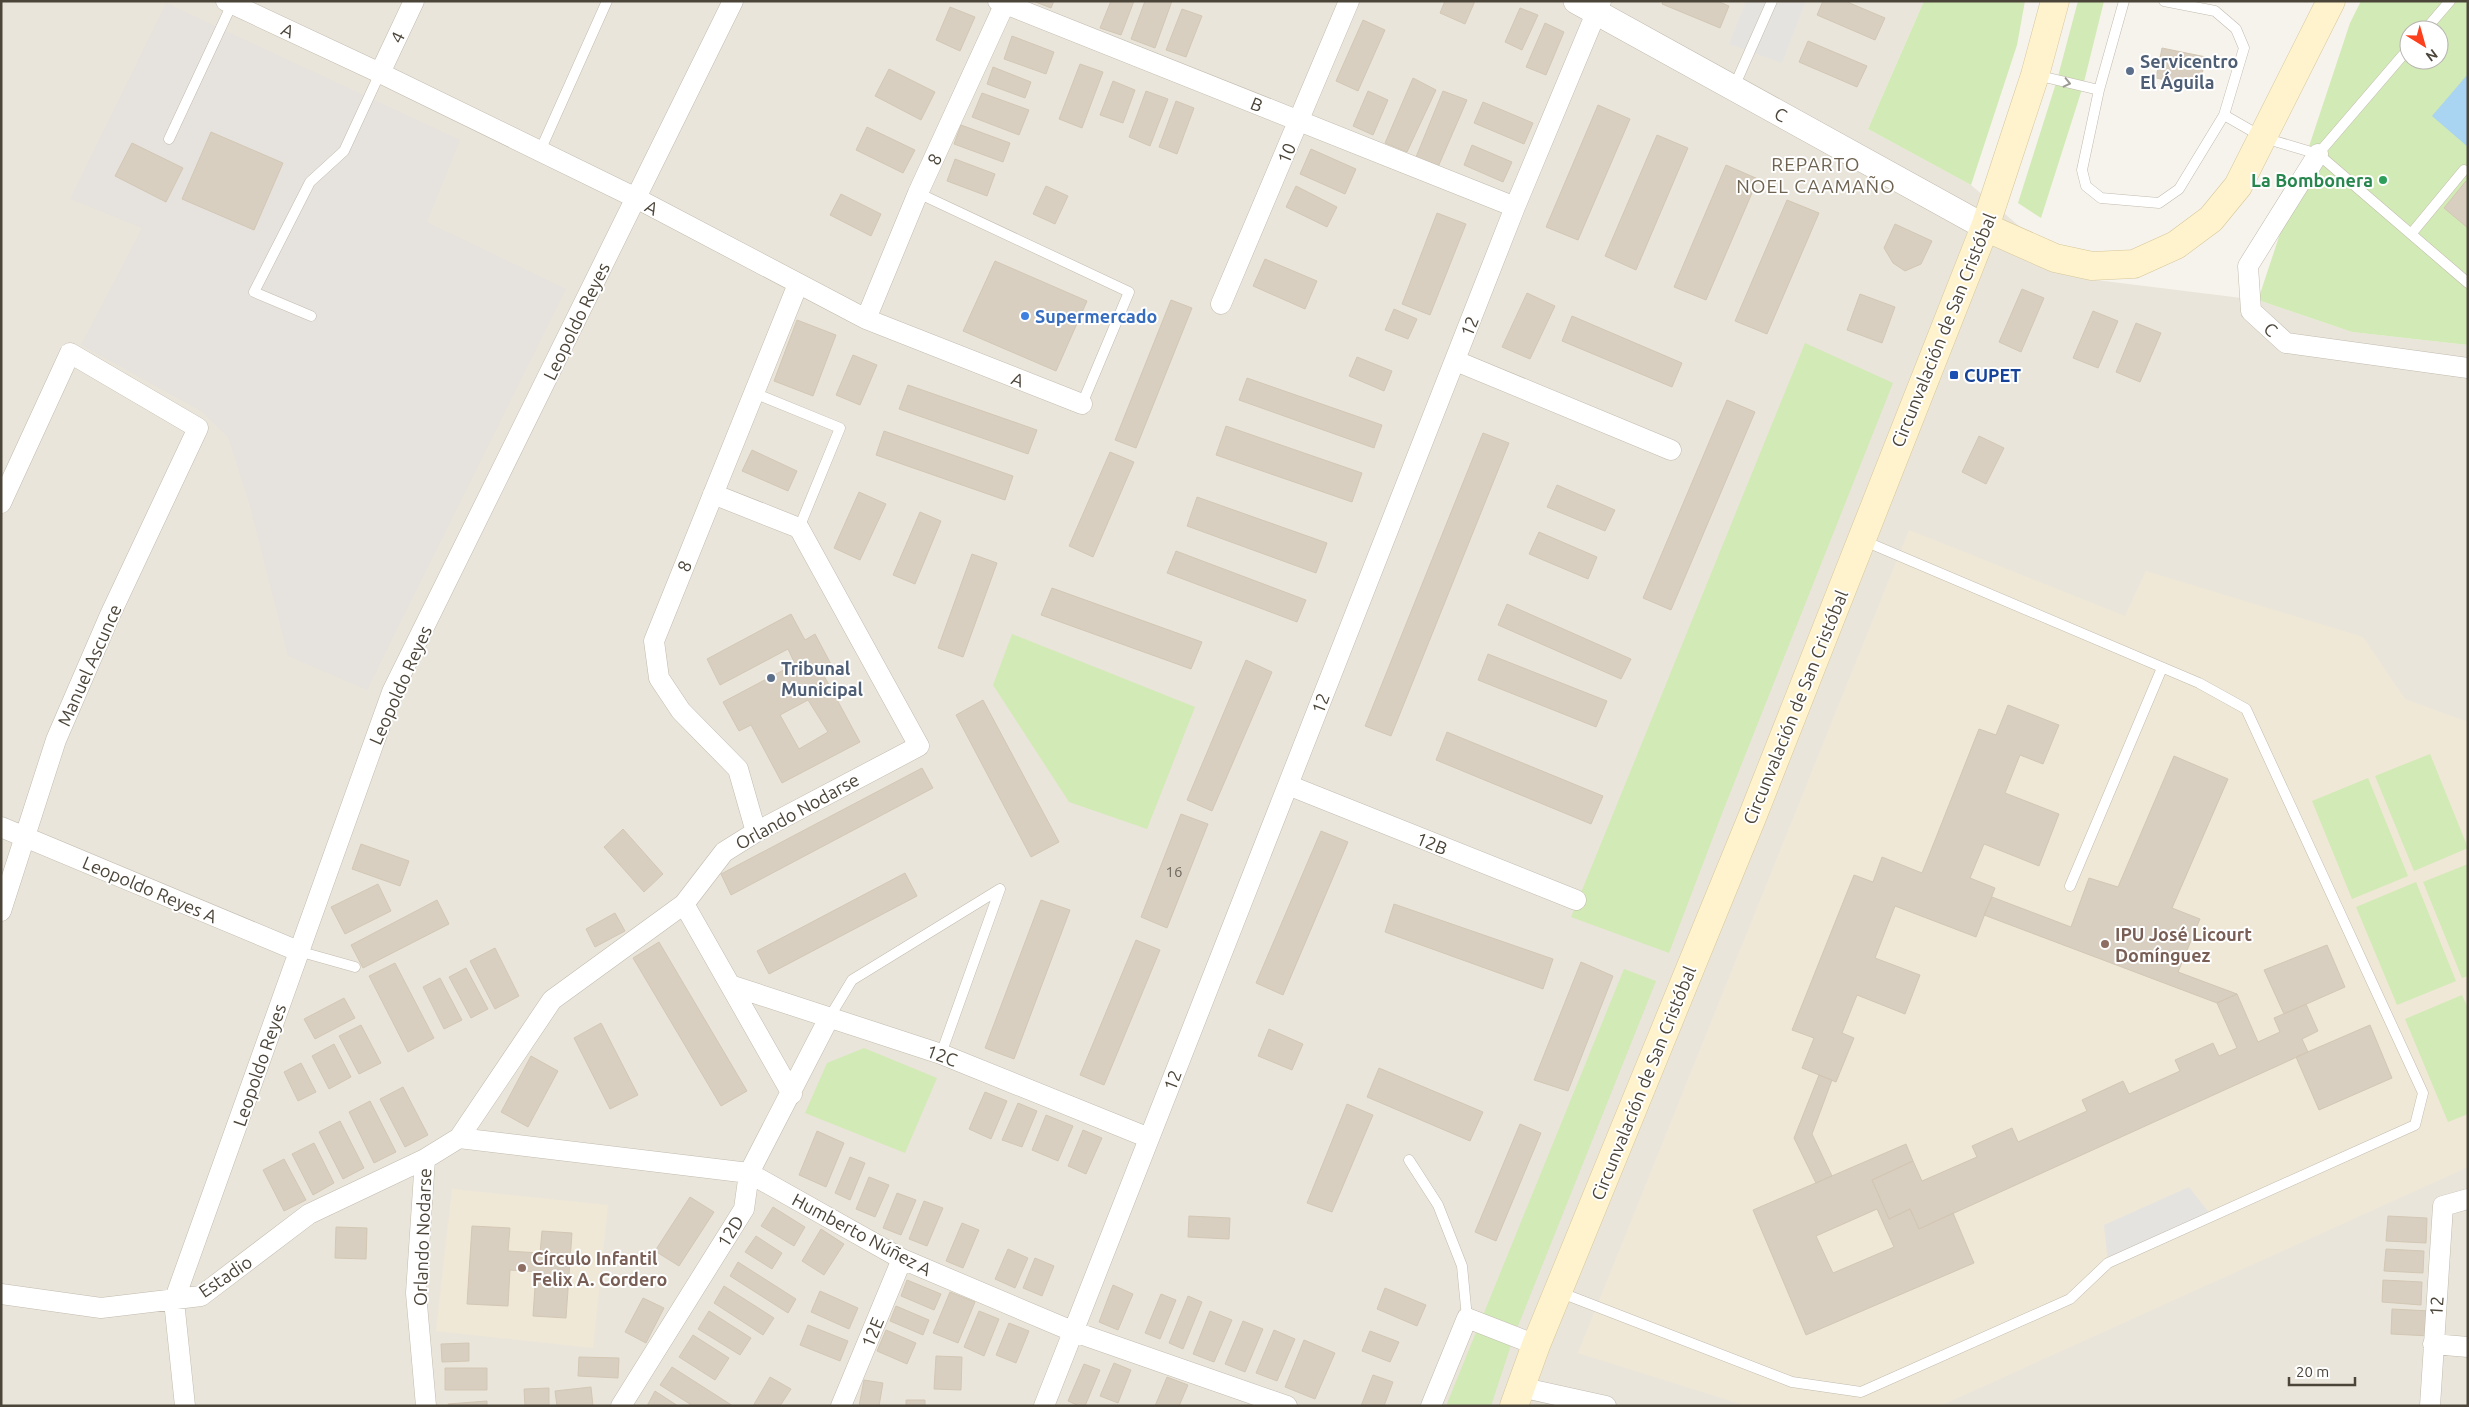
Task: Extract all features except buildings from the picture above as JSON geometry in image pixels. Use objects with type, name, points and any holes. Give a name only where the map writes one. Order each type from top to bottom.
[{"type":"main road","name":"Circunvalación de San Cristóbal","points":[[1517,1396],[1536,1345],[1753,815],[1985,228],[2035,75],[2054,1]]},
{"type":"main road","points":[[1985,228],[2055,258],[2092,266],[2134,264],[2176,245],[2211,219],[2238,186],[2264,138],[2331,1]]},
{"type":"street","name":"4","points":[[380,73],[414,1]]},
{"type":"street","name":"Leopoldo Reyes","points":[[185,1406],[174,1301],[230,1150],[298,951],[392,692],[734,1]]},
{"type":"street","name":"10","points":[[1221,304],[1349,1]]},
{"type":"street","name":"B","points":[[1003,2],[1515,207]]},
{"type":"street","name":"8","points":[[866,319],[918,193],[1003,2]]},
{"type":"street","name":"A","points":[[229,3],[380,73],[636,198],[866,319],[1082,404]]},
{"type":"street","name":"C","points":[[1591,5],[1733,88],[1985,228]]},
{"type":"street","name":"12","points":[[1044,1406],[1456,361],[1591,5]]},
{"type":"street","name":"C","points":[[2318,154],[2248,266],[2251,311],[2286,343],[2468,368]]},
{"type":"street","name":"8","points":[[756,832],[738,770],[681,711],[659,678],[654,641],[798,284]]},
{"type":"street","name":"Manuel Ascunce","points":[[1,503],[70,353],[198,428],[110,615],[56,740],[1,911]]},
{"type":"street","points":[[1456,361],[1671,450]]},
{"type":"street","points":[[713,494],[799,528]]},
{"type":"street","name":"Orlando Nodarse","points":[[458,1138],[552,1000],[684,904],[724,852],[756,832],[919,746],[799,528]]},
{"type":"street","name":"12B","points":[[1288,785],[1576,900]]},
{"type":"street","name":"Leopoldo Reyes A","points":[[1,827],[298,951]]},
{"type":"street","points":[[684,904],[792,1094]]},
{"type":"street","name":"12C","points":[[730,985],[941,1054],[1149,1138]]},
{"type":"street","name":"12D","points":[[621,1406],[744,1209],[749,1173],[792,1094],[829,1018]]},
{"type":"street","points":[[425,1159],[458,1138]]},
{"type":"street","name":"Humberto Núñez A","points":[[458,1138],[749,1173],[902,1259],[1072,1331],[1287,1406]]},
{"type":"street","name":"Orlando Nodarse","points":[[425,1159],[416,1293],[426,1406]]},
{"type":"street","name":"Estadio","points":[[1,1294],[101,1308],[174,1301],[201,1296],[309,1214],[425,1159]]},
{"type":"street","name":"12","points":[[2430,1406],[2443,1206],[2468,1199]]},
{"type":"street","name":"12E","points":[[841,1406],[902,1259]]},
{"type":"street","points":[[1431,1406],[1467,1318],[1536,1345]]},
{"type":"street","points":[[2433,1344],[2468,1346]]},
{"type":"street","points":[[1517,1396],[1606,1406]]},
{"type":"lane","points":[[540,151],[607,1]]},
{"type":"lane","points":[[1733,88],[1772,1]]},
{"type":"lane","points":[[2124,1],[2099,90],[2082,170],[2086,186],[2101,198],[2159,203],[2179,189],[2224,115],[2244,48],[2236,29],[2215,11],[2164,1]]},
{"type":"lane","points":[[2434,20],[2450,1]]},
{"type":"lane","points":[[169,139],[229,3]]},
{"type":"lane","points":[[2318,154],[2399,60]]},
{"type":"lane","points":[[311,316],[254,292],[310,182],[344,152],[380,73]]},
{"type":"lane","points":[[2035,75],[2099,90]]},
{"type":"lane","points":[[2224,115],[2264,138],[2318,154],[2468,282]]},
{"type":"lane","points":[[2411,234],[2464,170]]},
{"type":"lane","points":[[918,193],[1129,292],[1082,404]]},
{"type":"lane","points":[[754,393],[840,428],[799,528]]},
{"type":"lane","points":[[1558,1292],[1792,1382],[1861,1392],[2070,1299],[2108,1263],[2415,1125],[2423,1093],[2246,708],[2200,683],[1861,539]]},
{"type":"lane","points":[[2070,886],[2162,668]]},
{"type":"lane","points":[[829,1018],[852,980],[1000,890],[941,1054]]},
{"type":"lane","points":[[298,951],[355,967]]},
{"type":"lane","points":[[1409,1160],[1438,1205],[1462,1266],[1467,1318]]},
{"type":"shaded area","points":[[1,1],[1924,1],[1868,129],[1971,185],[2080,278],[2258,300],[2352,332],[2468,345],[2468,1406],[1,1406]]},
{"type":"shaded area","points":[[1746,1],[1806,1],[1782,63],[1729,44]]},
{"type":"shaded area","points":[[166,3],[460,140],[427,222],[566,289],[367,690],[288,656],[250,506],[228,437],[201,411],[81,345],[142,228],[70,199]]},
{"type":"shaded area","name":"IPU José Licourt Domínguez","points":[[1909,530],[2125,616],[2146,571],[2363,637],[2405,699],[2468,722],[2468,1167],[1940,1406],[1747,1406],[1578,1353]]},
{"type":"shaded area","points":[[2189,1187],[2211,1215],[2108,1263],[2104,1225]]},
{"type":"shaded area","name":"Círculo Infantil Felix A. Cordero","points":[[452,1189],[608,1205],[593,1348],[436,1331]]},
{"type":"green space","points":[[1924,1],[2025,1],[2017,45],[1971,185],[1868,129]]},
{"type":"green space","points":[[2078,1],[2104,1],[2083,86],[2041,218],[2018,203],[2057,80]]},
{"type":"green space","name":"La Bombonera","points":[[2361,1],[2468,1],[2468,345],[2352,332],[2258,300],[2350,23]]},
{"type":"green space","points":[[1805,343],[1893,383],[1723,811],[1669,953],[1571,917]]},
{"type":"green space","points":[[1012,634],[1195,707],[1147,829],[1069,802],[993,685]]},
{"type":"green space","points":[[2430,754],[2468,848],[2414,871],[2375,776]]},
{"type":"green space","points":[[2368,778],[2408,876],[2352,899],[2312,801]]},
{"type":"green space","points":[[2468,864],[2468,976],[2462,978],[2423,882]]},
{"type":"green space","points":[[2416,882],[2456,981],[2397,1005],[2356,907]]},
{"type":"green space","points":[[1624,969],[1656,981],[1514,1336],[1491,1406],[1446,1406]]},
{"type":"green space","points":[[2462,995],[2468,1008],[2468,1114],[2448,1122],[2405,1019]]},
{"type":"green space","points":[[864,1048],[937,1078],[905,1153],[805,1113],[827,1063]]},
{"type":"water","points":[[2468,74],[2468,147],[2432,116]]},
{"type":"place","name":"Servicentro El Águila","points":[[2130,71]]},
{"type":"place","name":"La Bombonera","points":[[2383,180]]},
{"type":"place","name":"Supermercado","points":[[1025,316]]},
{"type":"place","name":"CUPET","points":[[1954,375]]},
{"type":"place","name":"Tribunal Municipal","points":[[771,678]]},
{"type":"place","name":"IPU José Licourt Domínguez","points":[[2105,944]]},
{"type":"place","name":"Círculo Infantil Felix A. Cordero","points":[[522,1268]]},
{"type":"district","name":"REPARTO NOEL CAAMAÑO","points":[[1816,175]]}]
